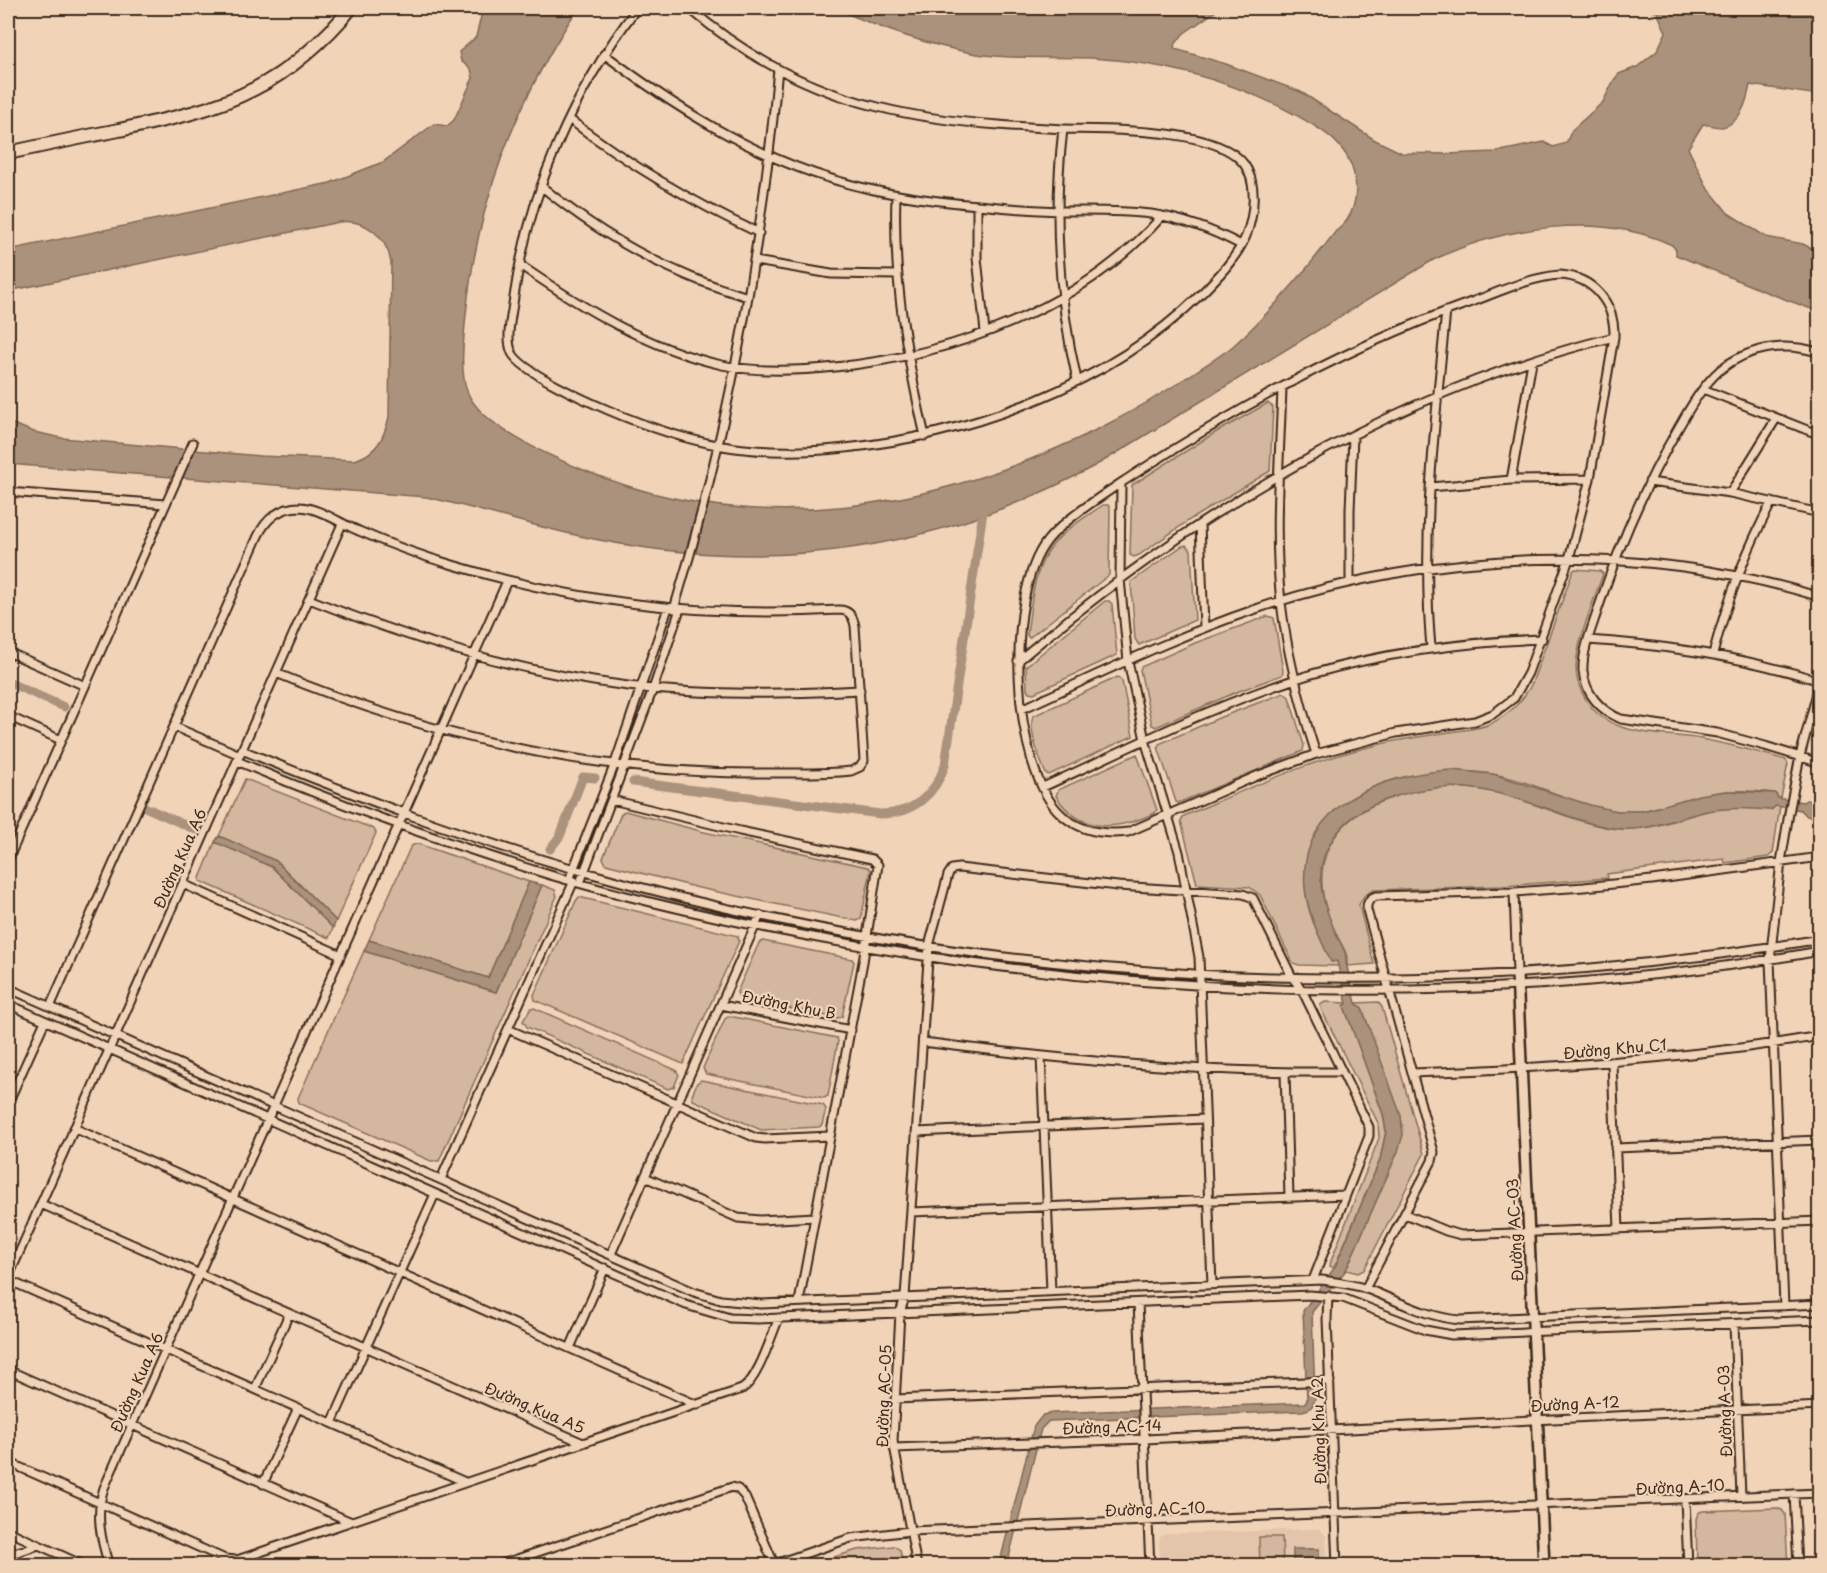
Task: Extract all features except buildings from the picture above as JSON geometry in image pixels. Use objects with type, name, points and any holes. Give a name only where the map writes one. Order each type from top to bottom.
[{"type":"highway","points":[[8,153],[170,119],[220,104],[256,89],[320,41],[351,8]]},
{"type":"street","points":[[637,8],[604,54],[569,119],[541,186],[520,265],[510,339],[511,350],[520,363],[558,386],[623,416],[667,433],[718,446],[774,452],[867,446],[925,436],[1036,400],[1125,353],[1175,317],[1218,276],[1241,245],[1251,220],[1253,196],[1247,169],[1233,154],[1211,144],[1165,134],[1132,130],[992,125],[894,111],[832,93],[778,69],[730,40],[689,8]]},
{"type":"street","points":[[604,54],[679,106],[736,139],[770,156],[836,181],[897,195],[977,205],[1057,211],[1125,211],[1162,216],[1203,228],[1241,245]]},
{"type":"street","points":[[441,1179],[574,881],[584,872],[653,689],[706,495],[735,368],[755,261],[770,156],[778,69]]},
{"type":"street","points":[[569,119],[613,151],[663,182],[759,233]]},
{"type":"street","points":[[1064,129],[1057,211],[1062,297],[1077,380]]},
{"type":"street","points":[[541,186],[592,225],[642,255],[693,279],[748,297]]},
{"type":"street","points":[[897,195],[897,275],[907,355],[925,436]]},
{"type":"street","points":[[977,205],[977,258],[985,332]]},
{"type":"street","points":[[520,265],[572,300],[622,327],[685,354],[735,368],[820,369],[872,363],[939,347],[985,332],[1062,297],[1097,275],[1122,256],[1162,216]]},
{"type":"street","points":[[755,261],[831,274],[897,275]]},
{"type":"street","points":[[1566,275],[1591,285],[1605,299],[1613,318],[1614,337],[1590,479],[1569,560],[1542,639],[1520,690],[1508,704],[1493,714],[1475,721],[1396,733],[1316,754],[1259,775],[1128,832],[1100,833],[1080,827],[1054,807],[1042,787],[1029,744],[1022,709],[1018,661],[1025,597],[1034,564],[1042,548],[1058,529],[1121,483],[1203,431],[1282,387],[1354,351],[1446,311],[1541,278],[1566,275]]},
{"type":"street","points":[[1431,648],[1428,568],[1430,487],[1446,311]]},
{"type":"street","points":[[1018,661],[1081,608],[1120,579],[1200,524],[1279,475],[1353,436],[1437,398],[1532,362],[1614,337]]},
{"type":"street","points":[[1820,353],[1787,347],[1755,351],[1724,368],[1703,389],[1649,482],[1614,561],[1583,662],[1586,683],[1596,702],[1614,716],[1628,721],[1717,733],[1820,763]]},
{"type":"street","points":[[1511,480],[1532,362]]},
{"type":"street","points":[[1282,387],[1278,545],[1281,601],[1294,680],[1316,754]]},
{"type":"street","points":[[1703,389],[1820,435]]},
{"type":"street","points":[[1730,494],[1776,419]]},
{"type":"street","points":[[1350,582],[1353,436]]},
{"type":"street","points":[[8,860],[193,443]]},
{"type":"street","points":[[1430,487],[1511,480],[1590,479]]},
{"type":"street","points":[[1649,482],[1730,494],[1820,513]]},
{"type":"street","points":[[1121,483],[1120,579],[1128,661],[1145,740],[1169,815],[1187,891],[1200,974],[1212,1285]]},
{"type":"street","points":[[8,492],[166,504]]},
{"type":"street","points":[[1713,654],[1736,577],[1772,502]]},
{"type":"street","points":[[50,1007],[258,536],[265,524],[284,510],[302,507],[315,510],[342,524],[419,555],[507,581],[589,597],[674,609],[753,612],[846,611],[852,617],[855,626],[865,756],[862,764],[856,770],[806,773],[744,774],[614,766],[532,752],[440,731],[354,704],[276,673]]},
{"type":"street","name":"Đường Kua A6","points":[[8,1279],[342,524]]},
{"type":"street","points":[[1200,524],[1204,628]]},
{"type":"street","points":[[1022,709],[1204,628],[1281,601],[1350,582],[1428,568],[1496,561],[1614,561],[1736,577],[1820,597]]},
{"type":"street","name":"Đường Kua A6","points":[[99,1502],[507,581]]},
{"type":"street","points":[[309,599],[380,627],[474,656],[550,673],[653,689],[755,693],[860,690]]},
{"type":"street","points":[[574,881],[573,869],[614,766],[641,687],[674,609]]},
{"type":"street","points":[[1042,787],[1239,700],[1294,680],[1379,657],[1431,648],[1542,639]]},
{"type":"street","points":[[1588,640],[1713,654],[1780,669],[1820,682],[1800,756],[1789,813],[1770,960],[1784,1306]]},
{"type":"street","points":[[8,652],[85,686]]},
{"type":"street","points":[[8,716],[61,740]]},
{"type":"street","points":[[175,727],[399,824],[483,854],[574,881],[756,926],[928,958],[1072,975],[1200,986],[1302,990],[1388,990],[1518,986],[1639,976],[1770,960],[1820,951]]},
{"type":"street","points":[[240,755],[476,839],[584,872],[760,915],[929,946],[1053,962],[1200,974],[1386,978],[1517,974],[1638,963],[1820,939]]},
{"type":"street","points":[[612,800],[874,860],[878,867],[851,1030]]},
{"type":"street","points":[[1365,1289],[1432,1161],[1434,1152],[1367,910],[1367,903],[1372,898],[1514,892],[1652,880],[1820,857]]},
{"type":"street","name":"Đường AC-05","points":[[916,1566],[893,1433],[900,1313],[905,1297],[929,946],[948,875],[955,868],[1077,882],[1187,891]]},
{"type":"street","points":[[183,884],[341,955]]},
{"type":"street","points":[[1187,891],[1251,896],[1292,977],[1302,990],[1368,1122],[1370,1130],[1313,1280]]},
{"type":"street","name":"Đường AC-03","points":[[1514,892],[1544,1566]]},
{"type":"street","points":[[721,1005],[760,915]]},
{"type":"street","points":[[8,987],[694,1292],[721,1300],[761,1304],[1322,1280],[1365,1289],[1421,1312],[1447,1319],[1472,1320],[1820,1304]]},
{"type":"street","points":[[8,1004],[686,1305],[715,1314],[744,1319],[779,1318],[1310,1295],[1358,1302],[1409,1324],[1439,1333],[1466,1335],[1820,1320]]},
{"type":"street","name":"Đường Khu B","points":[[611,1254],[721,1005],[851,1030],[799,1302]]},
{"type":"street","points":[[8,1103],[45,1021]]},
{"type":"street","points":[[508,1029],[761,1139],[830,1136]]},
{"type":"street","name":"Đường Khu C1","points":[[1412,1073],[1612,1063],[1773,1044],[1820,1036]]},
{"type":"street","points":[[923,1042],[1041,1057],[1203,1070],[1285,1073],[1342,1072]]},
{"type":"street","points":[[1041,1057],[1051,1291]]},
{"type":"street","points":[[1612,1063],[1619,1229]]},
{"type":"street","points":[[1285,1073],[1289,1197]]},
{"type":"street","points":[[916,1132],[1205,1119]]},
{"type":"street","points":[[74,1128],[697,1405]]},
{"type":"street","points":[[1615,1148],[1820,1140]]},
{"type":"street","points":[[645,1177],[738,1218],[760,1220],[815,1217]]},
{"type":"street","points":[[332,1424],[435,1194]]},
{"type":"street","points":[[911,1212],[1346,1195]]},
{"type":"street","points":[[41,1204],[366,1348]]},
{"type":"street","points":[[1405,1214],[1456,1234],[1820,1221]]},
{"type":"street","points":[[570,1348],[605,1268]]},
{"type":"street","points":[[8,1279],[465,1482]]},
{"type":"street","name":"Đường Khu A2","points":[[1328,1296],[1337,1566]]},
{"type":"street","points":[[1138,1303],[1150,1566]]},
{"type":"street","points":[[255,1389],[289,1314]]},
{"type":"street","name":"Đường Kua A5","points":[[366,1348],[583,1443],[746,1387],[753,1378],[779,1318]]},
{"type":"street","name":"Đường A-03","points":[[1734,1324],[1741,1496]]},
{"type":"street","points":[[8,1370],[349,1521]]},
{"type":"street","points":[[895,1399],[1330,1381]]},
{"type":"street","name":"Đường A-12","points":[[1332,1429],[1820,1406]]},
{"type":"street","points":[[263,1484],[298,1408]]},
{"type":"street","name":"Đường AC-14","points":[[894,1448],[1145,1439],[1332,1429]]},
{"type":"street","points":[[8,1462],[231,1560],[583,1443]]},
{"type":"street","points":[[496,1566],[515,1563],[732,1487],[738,1489],[745,1497],[773,1565]]},
{"type":"street","name":"Đường A-10","points":[[1542,1505],[1820,1493]]},
{"type":"street","points":[[1794,1494],[1798,1566]]},
{"type":"street","points":[[1685,1499],[1688,1566]]},
{"type":"street","points":[[99,1502],[100,1529],[109,1566]]},
{"type":"street","name":"Đường AC-10","points":[[773,1565],[851,1538],[910,1531],[1542,1505]]},
{"type":"street","points":[[8,1531],[85,1566]]},
{"type":"street","points":[[8,1555],[39,1545]]},
{"type":"shaded area","points":[[483,8],[578,8],[536,80],[518,117],[490,192],[480,231],[466,314],[463,363],[467,391],[474,404],[486,416],[516,438],[581,469],[647,492],[713,505],[779,510],[845,506],[911,496],[975,479],[1039,456],[1127,414],[1229,349],[1288,291],[1347,220],[1354,206],[1356,190],[1354,174],[1351,163],[1339,145],[1305,120],[1247,92],[1196,75],[1118,60],[1005,57],[977,54],[905,36],[835,8],[1220,8],[1183,34],[1174,46],[1175,49],[1226,64],[1301,92],[1375,140],[1402,153],[1447,154],[1496,152],[1544,142],[1553,147],[1566,143],[1572,130],[1603,102],[1619,74],[1637,67],[1657,51],[1666,32],[1657,12],[1646,8],[1819,8],[1819,95],[1750,85],[1742,110],[1734,121],[1722,127],[1703,124],[1688,148],[1707,187],[1728,213],[1766,237],[1803,244],[1819,252],[1819,312],[1676,255],[1676,250],[1672,245],[1614,228],[1551,227],[1489,239],[1433,260],[1100,463],[1040,493],[979,517],[917,535],[854,548],[791,554],[726,555],[661,550],[573,535],[426,497],[8,464],[8,422],[34,432],[62,438],[260,456],[355,460],[374,449],[385,432],[389,417],[391,262],[384,244],[366,226],[339,222],[8,291],[8,250],[330,183],[383,162],[434,124],[447,126],[454,120],[473,78],[471,69],[461,61],[459,52],[476,37]]},
{"type":"shaded area","points":[[1268,403],[1273,407],[1270,471],[1191,519],[1139,555],[1134,557],[1130,555],[1132,485],[1213,434]]},
{"type":"shaded area","points":[[1103,505],[1108,505],[1110,508],[1109,575],[1029,638],[1027,635],[1034,586],[1042,562],[1055,542],[1066,531]]},
{"type":"shaded area","points":[[1186,545],[1191,550],[1195,620],[1139,645],[1135,639],[1131,582]]},
{"type":"shaded area","points":[[1575,569],[1600,571],[1603,574],[1583,633],[1576,667],[1581,690],[1595,711],[1621,727],[1636,731],[1712,741],[1786,760],[1788,764],[1781,798],[1778,798],[1775,793],[1728,791],[1700,795],[1643,810],[1619,811],[1587,805],[1508,777],[1462,771],[1399,778],[1369,789],[1343,804],[1322,825],[1309,852],[1305,885],[1308,905],[1323,944],[1332,962],[1337,960],[1338,966],[1293,963],[1260,895],[1249,887],[1197,884],[1181,821],[1184,816],[1279,776],[1352,751],[1395,741],[1481,727],[1509,712],[1520,702],[1532,683]]},
{"type":"shaded area","points":[[1105,601],[1112,604],[1117,655],[1034,693],[1029,692],[1026,666]]},
{"type":"shaded area","points":[[1268,616],[1274,618],[1282,675],[1156,727],[1152,725],[1141,667],[1195,643]]},
{"type":"shaded area","points":[[1118,677],[1122,681],[1133,736],[1049,775],[1046,774],[1033,737],[1033,716]]},
{"type":"shaded area","points":[[1284,693],[1289,697],[1304,745],[1303,751],[1176,802],[1158,747],[1159,744]]},
{"type":"shaded area","points":[[1137,754],[1157,810],[1155,813],[1127,823],[1101,826],[1077,818],[1056,796],[1058,790]]},
{"type":"shaded area","points":[[1451,770],[1493,774],[1590,805],[1617,811],[1644,811],[1699,795],[1727,791],[1775,793],[1778,798],[1819,802],[1819,819],[1807,816],[1801,810],[1776,806],[1771,810],[1739,808],[1715,810],[1666,823],[1623,829],[1589,823],[1511,797],[1469,788],[1448,787],[1404,794],[1380,802],[1347,822],[1334,837],[1325,854],[1321,886],[1329,918],[1345,953],[1356,1003],[1362,1008],[1401,1116],[1403,1135],[1346,1270],[1312,1312],[1314,1403],[1309,1409],[1302,1411],[1049,1421],[1041,1429],[1007,1565],[999,1566],[1034,1426],[1043,1415],[1304,1403],[1307,1401],[1303,1311],[1335,1267],[1380,1160],[1386,1131],[1383,1114],[1344,1006],[1347,1004],[1337,961],[1331,962],[1309,908],[1305,888],[1306,859],[1315,835],[1330,815],[1350,799],[1398,778]]},
{"type":"shaded area","points":[[245,779],[374,829],[376,833],[336,921],[276,861],[219,836]]},
{"type":"shaded area","points":[[1438,787],[1472,788],[1498,793],[1577,820],[1621,829],[1654,826],[1715,809],[1771,810],[1776,805],[1780,806],[1773,853],[1768,857],[1725,863],[1724,859],[1607,874],[1608,878],[1502,886],[1373,890],[1364,896],[1359,905],[1374,964],[1347,966],[1346,953],[1332,926],[1324,901],[1322,875],[1326,853],[1337,834],[1351,819],[1370,807],[1414,791]]},
{"type":"shaded area","points":[[625,811],[704,832],[868,867],[871,870],[861,919],[857,921],[699,888],[606,864],[603,858],[621,814]]},
{"type":"shaded area","points":[[219,836],[276,861],[336,921],[333,928],[272,867],[215,842]]},
{"type":"shaded area","points":[[215,842],[272,867],[333,928],[329,938],[200,881]]},
{"type":"shaded area","points":[[418,844],[529,882],[488,978],[369,940],[410,848]]},
{"type":"shaded area","points":[[529,882],[542,885],[496,992],[364,951],[369,940],[488,978]]},
{"type":"shaded area","points":[[542,885],[555,890],[557,896],[439,1161],[431,1161],[299,1103],[298,1098],[364,951],[496,992]]},
{"type":"shaded area","points":[[579,897],[738,936],[739,941],[683,1064],[535,1000],[534,995]]},
{"type":"shaded area","points":[[763,941],[852,959],[854,962],[842,1017],[837,1018],[739,998],[737,992],[759,943]]},
{"type":"shaded area","points":[[1325,1002],[1347,1003],[1344,1006],[1383,1114],[1386,1131],[1380,1160],[1334,1268],[1330,1266],[1331,1261],[1379,1138],[1378,1123],[1321,1009],[1320,1005]]},
{"type":"shaded area","points":[[1378,1002],[1382,1007],[1424,1154],[1364,1270],[1358,1273],[1346,1270],[1398,1151],[1403,1126],[1362,1008],[1356,1003]]},
{"type":"shaded area","points":[[531,1008],[676,1070],[679,1075],[674,1087],[668,1089],[527,1027],[523,1021]]},
{"type":"shaded area","points":[[729,1016],[837,1038],[828,1096],[824,1098],[706,1074],[703,1068],[725,1019]]},
{"type":"shaded area","points":[[701,1080],[823,1105],[826,1109],[822,1125],[761,1130],[693,1100],[692,1095],[697,1083]]},
{"type":"shaded area","points":[[1776,1508],[1785,1514],[1788,1565],[1697,1565],[1696,1519],[1698,1513]]},
{"type":"shaded area","points":[[1319,1529],[1326,1536],[1327,1565],[1160,1565],[1159,1541],[1161,1536],[1166,1534]]},
{"type":"shaded area","points":[[1259,1537],[1282,1537],[1283,1565],[1260,1565]]},
{"type":"shaded area","points":[[894,1546],[900,1550],[903,1565],[808,1565],[857,1550]]},
{"type":"shaded area","points":[[1293,1549],[1319,1549],[1319,1565],[1293,1565]]},
{"type":"waterway","points":[[633,782],[880,814],[903,811],[921,801],[929,794],[941,776],[945,765],[984,505]]},
{"type":"waterway","points":[[8,682],[64,707]]},
{"type":"waterway","points":[[550,849],[560,836],[583,777],[595,778]]},
{"type":"waterway","points":[[147,808],[196,830]]}]
